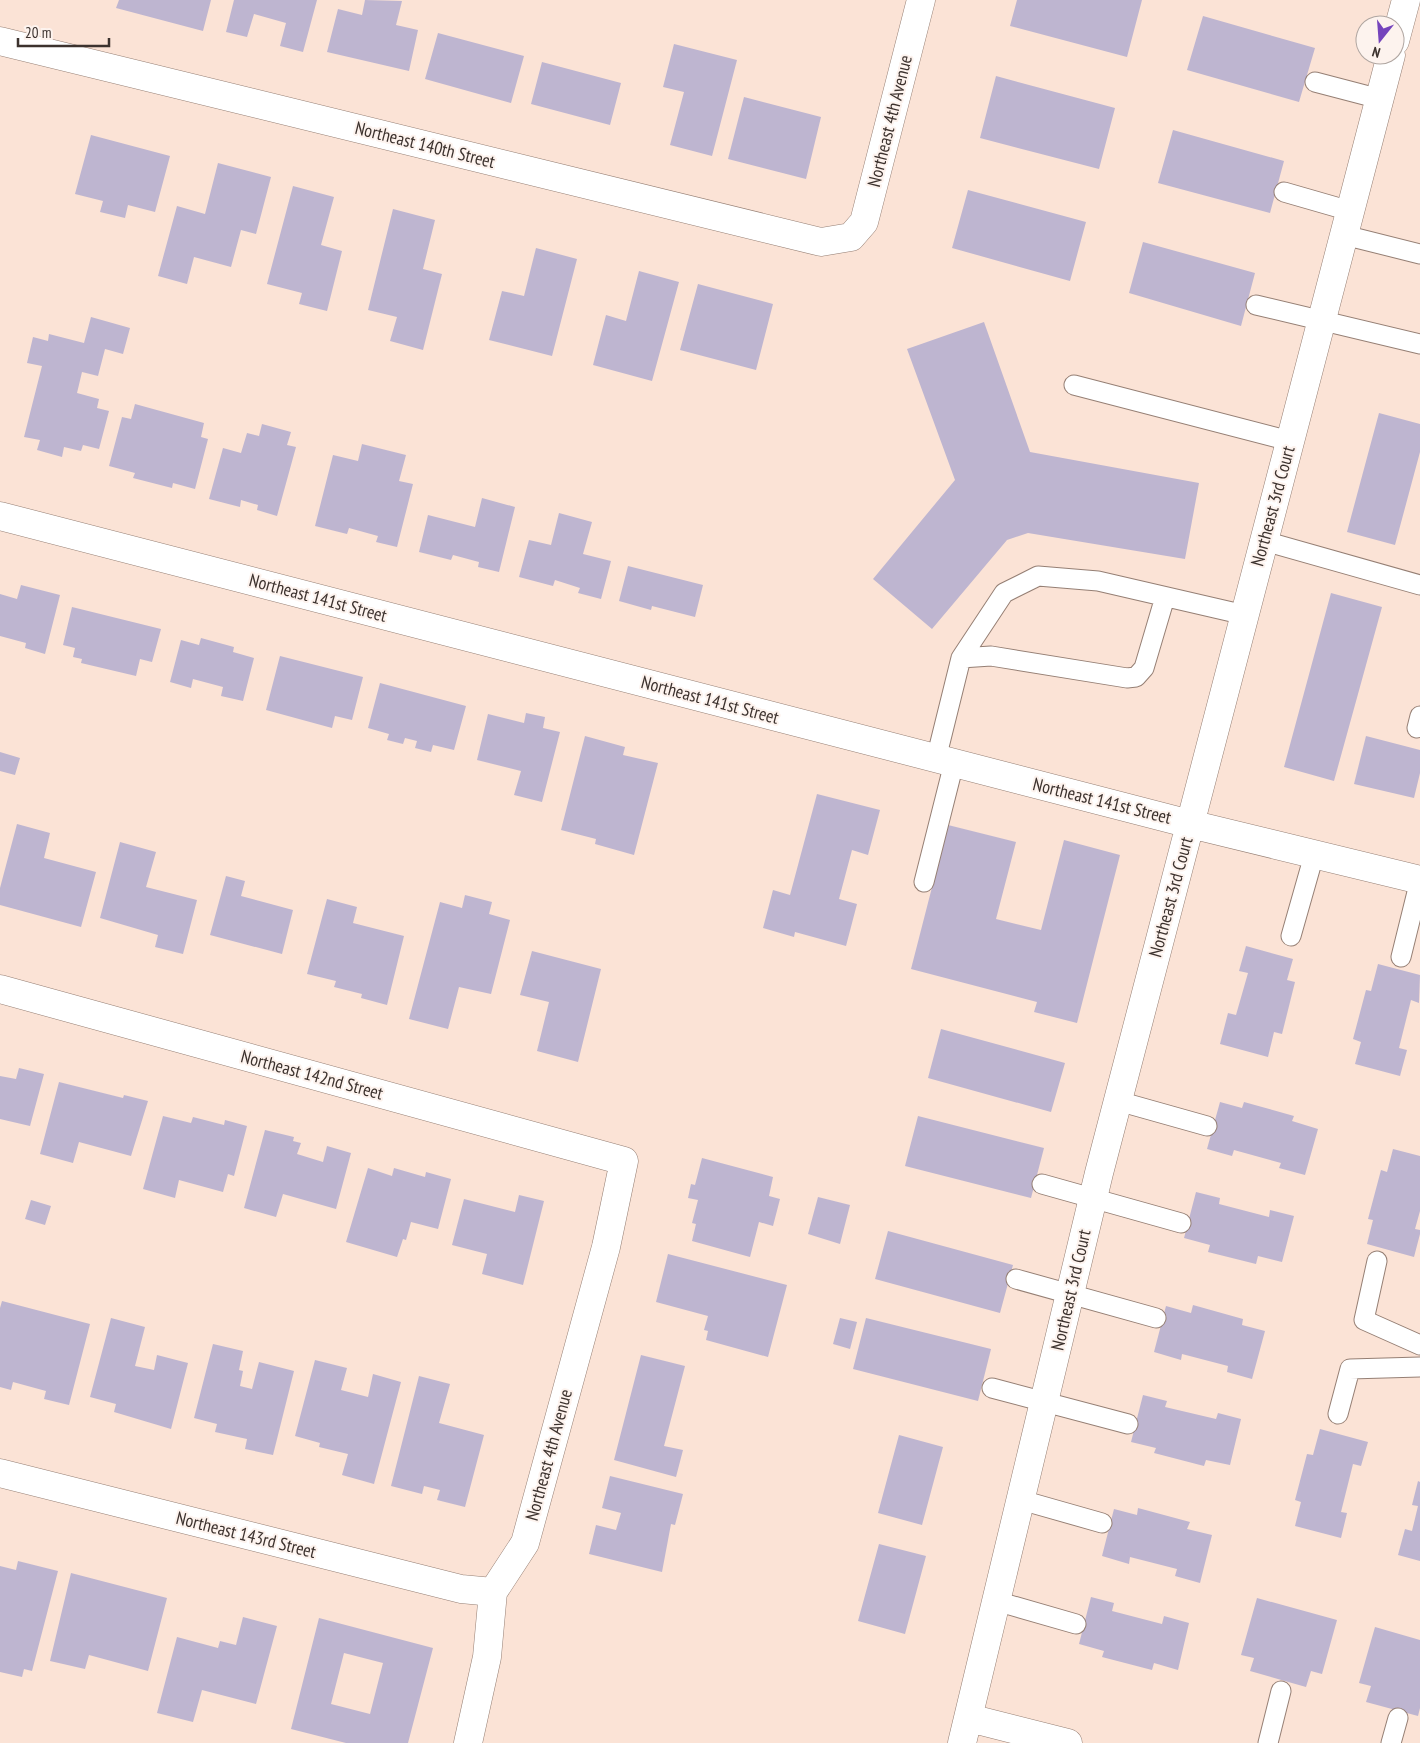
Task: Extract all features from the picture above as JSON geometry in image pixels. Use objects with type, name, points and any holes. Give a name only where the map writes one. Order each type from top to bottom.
[{"type":"street","name":"Northeast 4th Avenue","points":[[851,237],[864,222],[921,0]]},
{"type":"street","points":[[1402,15],[1406,0]]},
{"type":"street","name":"Northeast 140th Street","points":[[0,41],[821,242],[851,237]]},
{"type":"street","name":"Northeast 3rd Court","points":[[965,1730],[1093,1198],[1388,65]]},
{"type":"street","name":"Northeast 141st Street","points":[[0,516],[1190,824],[1420,880]]},
{"type":"street","name":"Northeast 142nd Street","points":[[0,989],[624,1161]]},
{"type":"street","name":"Northeast 4th Avenue","points":[[468,1743],[487,1657],[493,1592],[525,1543],[606,1247],[624,1161]]},
{"type":"street","name":"Northeast 143rd Street","points":[[0,1473],[460,1588],[493,1592]]},
{"type":"street","points":[[965,1730],[1068,1743]]},
{"type":"lane","points":[[1315,82],[1380,99]]},
{"type":"lane","points":[[1284,192],[1347,223],[1413,252]]},
{"type":"lane","points":[[1256,305],[1420,344]]},
{"type":"lane","points":[[1074,385],[1290,441]]},
{"type":"lane","points":[[1264,541],[1420,585]]},
{"type":"lane","points":[[924,882],[961,658],[1004,593],[1038,576],[1098,581],[1245,615]]},
{"type":"lane","points":[[961,658],[991,656],[1127,678],[1136,677],[1144,668],[1165,597]]},
{"type":"lane","points":[[1291,936],[1314,854]]},
{"type":"lane","points":[[1401,957],[1420,880]]},
{"type":"lane","points":[[1118,1101],[1207,1126]]},
{"type":"lane","points":[[1042,1184],[1181,1223]]},
{"type":"lane","points":[[1377,1261],[1364,1320],[1420,1345]]},
{"type":"lane","points":[[1016,1279],[1156,1318]]},
{"type":"lane","points":[[1338,1414],[1350,1369],[1420,1367]]},
{"type":"lane","points":[[992,1388],[1128,1424]]},
{"type":"lane","points":[[1021,1500],[1102,1523]]},
{"type":"lane","points":[[996,1601],[1076,1624]]},
{"type":"lane","points":[[1268,1743],[1281,1691]]},
{"type":"lane","points":[[1391,1743],[1398,1718]]},
{"type":"building","points":[[119,0],[211,0],[203,31],[116,8]]},
{"type":"building","points":[[234,0],[317,0],[303,52],[280,46],[286,23],[254,14],[247,37],[226,32]]},
{"type":"building","points":[[365,0],[402,1],[396,25],[418,30],[409,71],[327,52],[338,9],[362,15]]},
{"type":"building","points":[[1017,0],[1142,0],[1127,57],[1010,26]]},
{"type":"building","points":[[1203,16],[1315,48],[1299,102],[1187,70]]},
{"type":"building","points":[[438,33],[524,56],[511,103],[425,79]]},
{"type":"building","points":[[674,44],[737,60],[712,156],[670,145],[684,92],[663,87]]},
{"type":"building","points":[[542,62],[621,83],[610,125],[531,104]]},
{"type":"building","points":[[996,76],[1115,108],[1099,169],[980,138]]},
{"type":"building","points":[[744,97],[821,117],[806,179],[728,159]]},
{"type":"building","points":[[1173,130],[1284,161],[1270,213],[1158,183]]},
{"type":"building","points":[[91,135],[170,156],[155,212],[128,205],[125,218],[100,212],[103,201],[75,194]]},
{"type":"building","points":[[218,163],[271,177],[256,234],[241,230],[231,267],[194,257],[187,284],[158,276],[177,206],[205,214]]},
{"type":"building","points":[[293,186],[334,197],[321,245],[342,251],[327,311],[299,304],[302,293],[267,284]]},
{"type":"building","points":[[968,190],[1086,222],[1070,281],[952,248]]},
{"type":"building","points":[[393,209],[435,220],[423,269],[442,274],[423,350],[390,341],[397,317],[368,310]]},
{"type":"building","points":[[1143,242],[1255,273],[1241,326],[1129,293]]},
{"type":"building","points":[[536,248],[577,259],[552,356],[489,340],[502,291],[524,296]]},
{"type":"building","points":[[639,271],[679,282],[652,381],[593,365],[606,315],[626,321]]},
{"type":"building","points":[[698,284],[773,304],[756,370],[680,350]]},
{"type":"building","points":[[91,317],[130,328],[123,354],[105,349],[98,376],[82,372],[77,393],[99,399],[97,408],[109,411],[99,449],[83,445],[81,451],[64,447],[62,457],[37,450],[40,440],[24,437],[42,366],[27,363],[33,337],[48,341],[49,334],[84,343]]},
{"type":"building","points":[[984,322],[1030,452],[1199,483],[1185,559],[1028,533],[1007,540],[932,629],[873,579],[955,480],[907,349]]},
{"type":"building","points":[[135,404],[204,423],[201,437],[208,439],[195,489],[173,483],[172,488],[133,478],[135,473],[109,466],[122,417],[131,419]]},
{"type":"building","points":[[1379,413],[1420,424],[1420,452],[1395,545],[1347,532]]},
{"type":"building","points":[[262,424],[291,432],[287,445],[296,447],[277,516],[257,510],[258,505],[241,500],[240,507],[209,499],[223,448],[241,453],[247,433],[259,436]]},
{"type":"building","points":[[362,444],[406,455],[399,481],[413,484],[397,547],[376,542],[378,536],[349,528],[347,534],[315,526],[333,455],[358,461]]},
{"type":"building","points":[[482,498],[515,507],[499,572],[478,567],[479,562],[453,555],[451,560],[419,552],[428,515],[475,527]]},
{"type":"building","points":[[559,513],[592,522],[583,554],[611,561],[601,599],[578,593],[580,588],[555,580],[553,586],[519,577],[529,540],[551,545]]},
{"type":"building","points":[[628,566],[703,585],[695,617],[652,606],[651,610],[619,601]]},
{"type":"building","points":[[21,585],[60,595],[45,654],[25,648],[26,643],[0,636],[0,594],[17,599]]},
{"type":"building","points":[[1331,593],[1382,607],[1334,781],[1284,767]]},
{"type":"building","points":[[72,607],[161,629],[152,662],[140,659],[136,676],[81,663],[82,659],[73,657],[75,648],[63,645]]},
{"type":"building","points":[[201,638],[234,647],[233,652],[254,658],[243,701],[221,696],[223,687],[193,679],[191,688],[170,682],[181,640],[199,645]]},
{"type":"building","points":[[280,656],[363,677],[352,720],[335,716],[332,728],[266,710]]},
{"type":"building","points":[[380,683],[466,706],[454,750],[433,745],[431,752],[415,748],[417,741],[405,738],[403,744],[387,740],[389,734],[368,728]]},
{"type":"building","points":[[526,713],[545,717],[543,728],[560,732],[542,802],[514,795],[521,771],[477,760],[488,714],[524,723]]},
{"type":"building","points":[[585,736],[625,747],[623,755],[658,763],[634,855],[595,844],[596,839],[561,830]]},
{"type":"building","points":[[1366,736],[1420,750],[1420,773],[1414,798],[1354,784]]},
{"type":"building","points":[[0,752],[20,758],[15,775],[0,771]]},
{"type":"building","points":[[817,794],[880,810],[868,855],[852,850],[839,899],[857,904],[846,946],[795,932],[794,937],[763,928],[773,890],[790,895]]},
{"type":"building","points":[[17,824],[50,833],[44,858],[96,872],[81,927],[0,905],[0,888]]},
{"type":"building","points":[[948,825],[1016,842],[996,919],[1041,930],[1064,840],[1120,855],[1077,1023],[1034,1012],[1037,1002],[911,969]]},
{"type":"building","points":[[120,842],[156,852],[146,887],[197,900],[183,954],[155,947],[158,935],[100,918]]},
{"type":"building","points":[[226,876],[245,881],[241,896],[293,910],[282,954],[210,935]]},
{"type":"building","points":[[465,895],[492,902],[489,914],[510,920],[491,994],[459,987],[448,1029],[409,1019],[440,902],[462,908]]},
{"type":"building","points":[[327,899],[357,907],[353,923],[404,936],[387,1005],[361,998],[362,994],[334,987],[336,981],[307,974]]},
{"type":"building","points":[[1246,946],[1293,959],[1287,980],[1295,982],[1282,1034],[1274,1032],[1268,1057],[1220,1044],[1228,1013],[1236,1015],[1248,973],[1239,971]]},
{"type":"building","points":[[532,951],[601,969],[578,1062],[537,1051],[549,1002],[520,995]]},
{"type":"building","points":[[1378,964],[1420,975],[1419,1003],[1411,1000],[1399,1048],[1407,1050],[1400,1076],[1355,1064],[1361,1042],[1353,1039],[1366,990],[1371,991]]},
{"type":"building","points":[[941,1029],[1065,1063],[1051,1112],[928,1078]]},
{"type":"building","points":[[19,1068],[44,1074],[30,1126],[0,1119],[0,1076],[16,1079]]},
{"type":"building","points":[[59,1082],[123,1098],[124,1095],[148,1101],[131,1156],[79,1142],[73,1163],[40,1154]]},
{"type":"building","points":[[1220,1102],[1242,1108],[1244,1102],[1294,1116],[1292,1121],[1318,1129],[1305,1175],[1279,1168],[1281,1163],[1234,1150],[1232,1156],[1207,1149]]},
{"type":"building","points":[[163,1116],[191,1123],[193,1117],[224,1125],[225,1120],[247,1126],[234,1176],[228,1174],[223,1192],[179,1180],[175,1198],[143,1189]]},
{"type":"building","points":[[918,1116],[1044,1148],[1031,1198],[905,1166]]},
{"type":"building","points":[[265,1130],[294,1137],[293,1141],[301,1143],[297,1154],[323,1162],[327,1146],[351,1153],[336,1209],[283,1194],[276,1217],[244,1208]]},
{"type":"building","points":[[1393,1149],[1420,1156],[1420,1211],[1415,1229],[1420,1230],[1420,1234],[1414,1257],[1367,1244],[1373,1220],[1368,1219],[1381,1170],[1387,1172]]},
{"type":"building","points":[[702,1158],[773,1177],[769,1196],[780,1199],[773,1226],[759,1222],[750,1257],[692,1241],[696,1224],[692,1223],[698,1200],[688,1198],[691,1184],[695,1185]]},
{"type":"building","points":[[368,1168],[392,1176],[394,1168],[425,1177],[426,1172],[451,1179],[438,1229],[411,1222],[406,1240],[403,1239],[397,1257],[346,1242]]},
{"type":"building","points":[[1196,1192],[1220,1198],[1219,1204],[1269,1217],[1270,1210],[1294,1216],[1282,1262],[1258,1256],[1256,1264],[1208,1252],[1210,1245],[1184,1238]]},
{"type":"building","points":[[519,1195],[544,1201],[523,1285],[482,1274],[487,1254],[452,1245],[464,1199],[515,1212]]},
{"type":"building","points":[[818,1197],[850,1205],[840,1244],[808,1234]]},
{"type":"building","points":[[31,1200],[51,1206],[45,1225],[25,1219]]},
{"type":"building","points":[[888,1231],[1013,1265],[1000,1313],[875,1279]]},
{"type":"building","points":[[668,1254],[787,1285],[768,1357],[706,1340],[708,1331],[704,1330],[708,1316],[656,1302]]},
{"type":"building","points":[[2,1301],[90,1324],[69,1405],[44,1399],[46,1391],[13,1382],[11,1390],[0,1387],[0,1308]]},
{"type":"building","points":[[1193,1305],[1243,1319],[1242,1325],[1265,1331],[1252,1379],[1227,1372],[1228,1366],[1182,1354],[1181,1360],[1154,1352],[1166,1306],[1191,1313]]},
{"type":"building","points":[[111,1318],[145,1327],[135,1366],[154,1370],[157,1355],[188,1363],[171,1429],[114,1412],[116,1404],[90,1397]]},
{"type":"building","points":[[840,1318],[857,1322],[850,1349],[833,1344]]},
{"type":"building","points":[[866,1318],[991,1349],[978,1401],[853,1369]]},
{"type":"building","points":[[213,1344],[243,1351],[239,1370],[243,1371],[240,1386],[252,1389],[259,1362],[294,1371],[273,1455],[245,1449],[247,1439],[215,1432],[217,1424],[194,1418]]},
{"type":"building","points":[[641,1355],[685,1366],[664,1446],[683,1450],[676,1477],[614,1460]]},
{"type":"building","points":[[315,1360],[347,1368],[341,1390],[368,1397],[373,1374],[401,1382],[374,1484],[342,1475],[348,1454],[319,1447],[320,1443],[295,1436]]},
{"type":"building","points":[[419,1376],[450,1384],[439,1423],[484,1435],[465,1507],[437,1500],[440,1490],[424,1486],[422,1494],[391,1486]]},
{"type":"building","points":[[1143,1395],[1167,1401],[1165,1407],[1216,1419],[1218,1413],[1241,1419],[1230,1465],[1206,1460],[1204,1466],[1154,1453],[1156,1448],[1131,1442]]},
{"type":"building","points":[[1320,1429],[1368,1442],[1361,1466],[1353,1464],[1341,1512],[1347,1513],[1341,1538],[1295,1526],[1301,1502],[1295,1500],[1307,1454],[1313,1455]]},
{"type":"building","points":[[899,1435],[943,1447],[922,1525],[878,1513]]},
{"type":"building","points":[[610,1476],[683,1494],[675,1525],[671,1524],[662,1572],[589,1554],[596,1525],[616,1530],[621,1513],[602,1508]]},
{"type":"building","points":[[1418,1481],[1420,1482],[1420,1561],[1398,1555],[1405,1529],[1412,1531],[1418,1506],[1412,1505]]},
{"type":"building","points":[[1138,1508],[1190,1522],[1187,1529],[1212,1535],[1200,1583],[1175,1576],[1177,1569],[1130,1557],[1129,1564],[1102,1556],[1114,1509],[1137,1515]]},
{"type":"building","points":[[879,1544],[926,1556],[905,1634],[858,1621]]},
{"type":"building","points":[[18,1561],[58,1571],[32,1671],[24,1669],[22,1677],[0,1672],[0,1566],[16,1570]]},
{"type":"building","points":[[71,1573],[167,1598],[148,1671],[89,1655],[85,1669],[50,1661]]},
{"type":"building","points":[[1091,1597],[1114,1603],[1112,1611],[1162,1624],[1164,1616],[1189,1623],[1178,1670],[1154,1663],[1152,1670],[1102,1657],[1104,1651],[1079,1644]]},
{"type":"building","points":[[1257,1598],[1337,1620],[1322,1674],[1311,1671],[1306,1687],[1250,1671],[1254,1658],[1241,1655]]},
{"type":"building","points":[[243,1617],[277,1626],[256,1704],[202,1690],[193,1722],[157,1713],[177,1637],[218,1648],[220,1641],[236,1645]]},
{"type":"building","points":[[319,1618],[433,1648],[408,1743],[346,1743],[291,1729]],"holes":[[[344,1653],[383,1663],[370,1714],[331,1704]]]},
{"type":"building","points":[[1375,1627],[1420,1640],[1420,1708],[1418,1716],[1366,1702],[1371,1686],[1359,1683]]}]
